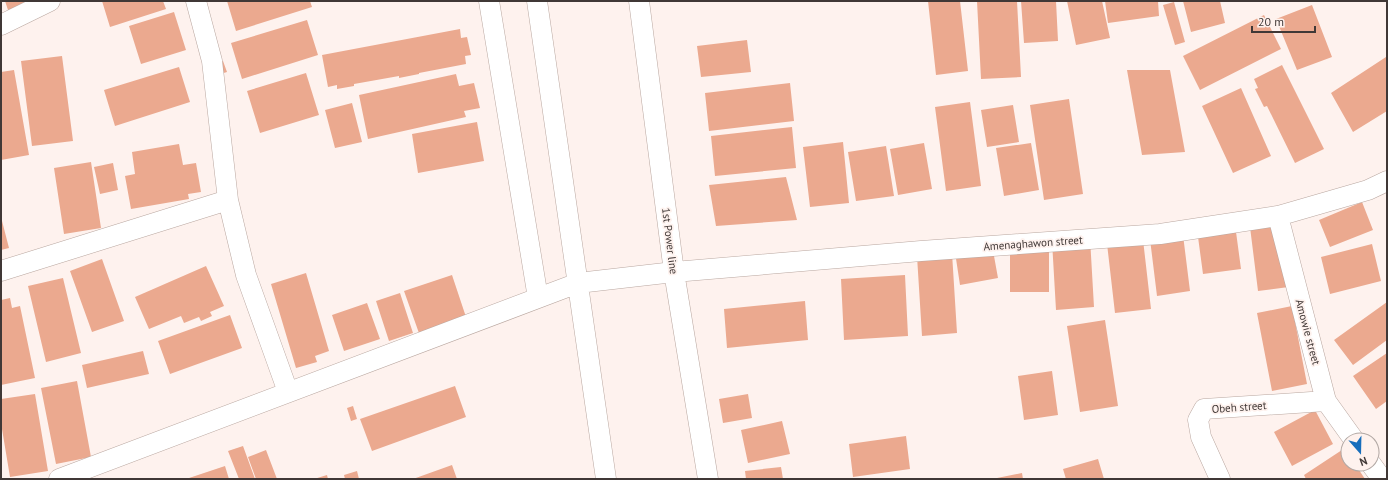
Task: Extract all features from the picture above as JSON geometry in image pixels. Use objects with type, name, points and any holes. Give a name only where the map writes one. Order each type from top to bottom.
[{"type":"street","points":[[1,25],[50,1]]},
{"type":"street","points":[[196,1],[212,61],[228,200],[246,275],[288,392]]},
{"type":"street","points":[[489,1],[538,298]]},
{"type":"street","points":[[537,1],[606,479]]},
{"type":"street","name":"1st Power line","points":[[641,1],[674,272],[708,479]]},
{"type":"street","name":"Amenaghawon street","points":[[59,479],[578,283],[674,272],[921,250],[1160,234],[1278,216],[1368,190],[1387,182]]},
{"type":"street","points":[[1,271],[228,200]]},
{"type":"street","name":"Amowie street","points":[[1278,216],[1326,401],[1348,432]]},
{"type":"street","name":"Obeh street","points":[[1220,479],[1199,426],[1198,420],[1204,410],[1326,401]]},
{"type":"building","points":[[5,1],[34,1],[8,10]]},
{"type":"building","points":[[102,1],[163,1],[166,9],[110,27]]},
{"type":"building","points":[[227,1],[310,1],[312,7],[236,31]]},
{"type":"building","points":[[928,1],[960,1],[968,71],[936,75]]},
{"type":"building","points":[[977,1],[1017,1],[1021,77],[981,79]]},
{"type":"building","points":[[1021,1],[1056,1],[1058,41],[1024,43]]},
{"type":"building","points":[[1067,1],[1102,1],[1110,38],[1076,45]]},
{"type":"building","points":[[1105,1],[1158,1],[1159,16],[1108,23]]},
{"type":"building","points":[[1183,1],[1220,1],[1225,23],[1191,32]]},
{"type":"building","points":[[1174,2],[1185,42],[1175,45],[1163,5]]},
{"type":"building","points":[[1312,5],[1332,57],[1297,70],[1276,19]]},
{"type":"building","points":[[174,12],[186,50],[141,64],[129,26]]},
{"type":"building","points":[[1264,15],[1281,49],[1200,90],[1183,56]]},
{"type":"building","points":[[307,20],[318,55],[242,79],[231,43]]},
{"type":"building","points":[[460,29],[461,38],[467,37],[471,55],[465,56],[466,64],[399,78],[399,76],[354,84],[354,86],[337,89],[337,85],[328,87],[322,55]]},
{"type":"building","points":[[747,40],[751,72],[701,77],[697,46]]},
{"type":"building","points":[[62,56],[73,141],[32,146],[21,61]]},
{"type":"building","points":[[1386,57],[1387,111],[1353,132],[1331,93]]},
{"type":"building","points":[[223,61],[227,72],[217,75],[214,64]]},
{"type":"building","points":[[1282,65],[1324,149],[1295,163],[1267,106],[1264,107],[1255,89],[1258,88],[1254,79]]},
{"type":"building","points":[[179,67],[190,102],[115,126],[104,90]]},
{"type":"building","points":[[14,70],[29,155],[1,160],[1,72]]},
{"type":"building","points":[[1127,70],[1170,70],[1185,152],[1142,155]]},
{"type":"building","points":[[306,73],[319,115],[260,133],[247,91]]},
{"type":"building","points":[[456,74],[459,86],[474,83],[480,108],[464,111],[466,117],[368,139],[359,95]]},
{"type":"building","points":[[790,83],[794,121],[709,131],[705,93]]},
{"type":"building","points":[[1241,88],[1271,156],[1233,173],[1202,106]]},
{"type":"building","points":[[1069,99],[1083,194],[1044,200],[1030,105]]},
{"type":"building","points":[[970,102],[981,186],[946,191],[935,107]]},
{"type":"building","points":[[352,103],[362,142],[335,148],[325,110]]},
{"type":"building","points":[[1013,105],[1019,142],[987,147],[981,110]]},
{"type":"building","points":[[477,122],[484,161],[418,173],[412,134]]},
{"type":"building","points":[[792,127],[796,168],[715,176],[711,136]]},
{"type":"building","points":[[843,142],[849,203],[810,207],[803,147]]},
{"type":"building","points":[[924,143],[932,189],[898,195],[890,149]]},
{"type":"building","points":[[1031,143],[1039,190],[1004,196],[996,148]]},
{"type":"building","points":[[179,144],[183,165],[196,163],[201,192],[188,194],[189,199],[131,209],[125,176],[135,174],[132,152]]},
{"type":"building","points":[[886,146],[894,196],[856,201],[848,152]]},
{"type":"building","points":[[91,162],[101,228],[64,234],[54,168]]},
{"type":"building","points":[[113,163],[118,190],[100,194],[94,167]]},
{"type":"building","points":[[786,177],[797,220],[716,226],[709,185]]},
{"type":"building","points":[[1362,202],[1373,230],[1330,247],[1319,220]]},
{"type":"building","points":[[1287,214],[1296,286],[1258,291],[1249,219]]},
{"type":"building","points":[[1,217],[9,248],[1,250]]},
{"type":"building","points":[[1234,217],[1241,269],[1203,274],[1196,222]]},
{"type":"building","points":[[1182,227],[1190,291],[1157,296],[1149,231]]},
{"type":"building","points":[[1142,231],[1151,309],[1115,313],[1106,235]]},
{"type":"building","points":[[1090,238],[1094,307],[1056,310],[1052,241]]},
{"type":"building","points":[[1372,244],[1381,281],[1330,294],[1321,257]]},
{"type":"building","points":[[992,245],[998,278],[960,285],[955,252]]},
{"type":"building","points":[[1010,245],[1049,245],[1049,292],[1010,292]]},
{"type":"building","points":[[952,253],[957,333],[922,336],[917,256]]},
{"type":"building","points":[[102,259],[124,321],[92,332],[70,271]]},
{"type":"building","points":[[206,266],[224,306],[210,312],[212,316],[201,321],[199,317],[184,323],[181,316],[149,329],[135,297]]},
{"type":"building","points":[[306,273],[329,351],[315,356],[317,362],[296,368],[271,284]]},
{"type":"building","points":[[452,275],[467,320],[420,336],[404,291]]},
{"type":"building","points":[[905,275],[908,336],[844,340],[841,279]]},
{"type":"building","points":[[63,278],[81,353],[46,362],[28,286]]},
{"type":"building","points":[[400,293],[413,333],[389,341],[376,301]]},
{"type":"building","points":[[10,298],[12,308],[20,306],[35,378],[1,385],[1,300]]},
{"type":"building","points":[[805,301],[808,340],[727,348],[724,309]]},
{"type":"building","points":[[1387,302],[1387,340],[1353,365],[1334,340]]},
{"type":"building","points":[[367,303],[380,339],[344,351],[332,315]]},
{"type":"building","points":[[1292,306],[1307,384],[1272,391],[1257,313]]},
{"type":"building","points":[[230,315],[242,348],[170,374],[158,341]]},
{"type":"building","points":[[1105,320],[1118,406],[1080,412],[1067,326]]},
{"type":"building","points":[[143,351],[149,374],[87,388],[82,365]]},
{"type":"building","points":[[1387,353],[1387,401],[1376,409],[1353,376]]},
{"type":"building","points":[[1052,371],[1058,415],[1024,420],[1018,376]]},
{"type":"building","points":[[77,381],[91,457],[56,464],[41,388]]},
{"type":"building","points":[[455,386],[466,417],[372,451],[360,419]]},
{"type":"building","points":[[35,394],[48,471],[10,477],[1,423],[1,399]]},
{"type":"building","points":[[748,394],[752,418],[723,423],[719,399]]},
{"type":"building","points":[[353,406],[357,419],[351,421],[347,408]]},
{"type":"building","points":[[1315,410],[1333,444],[1292,466],[1274,432]]},
{"type":"building","points":[[782,421],[790,454],[748,463],[741,430]]},
{"type":"building","points":[[906,436],[910,469],[853,477],[849,444]]},
{"type":"building","points":[[243,446],[255,479],[239,479],[228,451]]},
{"type":"building","points":[[266,450],[277,479],[256,479],[248,457]]},
{"type":"building","points":[[1340,451],[1340,472],[1360,472],[1365,479],[1306,479],[1304,475]]},
{"type":"building","points":[[1098,459],[1104,479],[1066,479],[1063,469]]},
{"type":"building","points":[[452,465],[457,479],[413,479]]},
{"type":"building","points":[[225,466],[229,479],[186,479]]},
{"type":"building","points":[[781,467],[783,479],[746,479],[745,471]]},
{"type":"building","points":[[357,471],[359,479],[345,479],[344,475]]},
{"type":"building","points":[[1022,473],[1023,479],[997,479],[997,478]]},
{"type":"building","points":[[327,475],[328,479],[314,479]]}]
